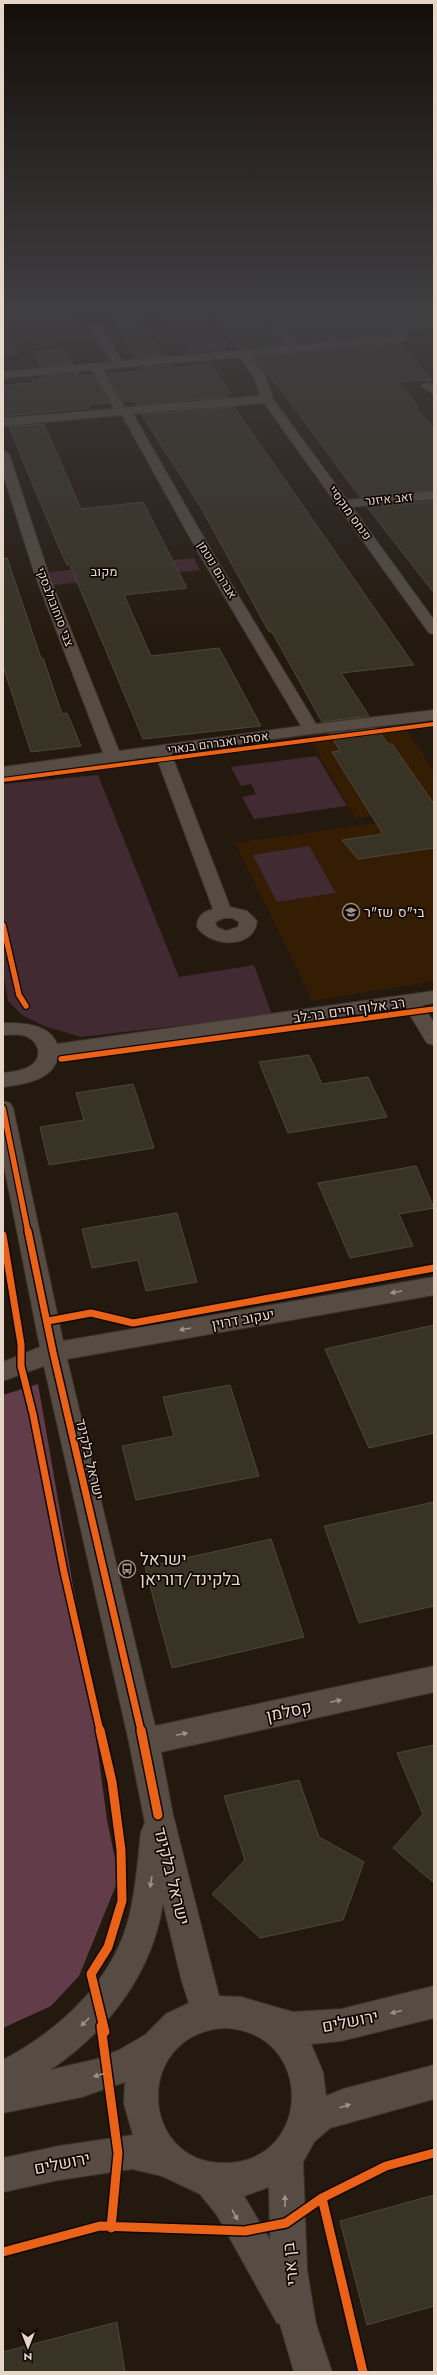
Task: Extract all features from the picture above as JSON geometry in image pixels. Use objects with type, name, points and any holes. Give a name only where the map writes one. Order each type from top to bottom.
[{"type":"street","name":"אברהם נוטמן","points":[[130,422],[205,552],[311,729]]},
{"type":"street","name":"פנחס מוקסיי","points":[[284,422],[434,630]]},
{"type":"street","name":"צבי סוחובולבסקי","points":[[3,454],[42,575],[113,757]]},
{"type":"street","name":"זאב איזנר","points":[[344,504],[434,494]]},
{"type":"street","name":"אסתר ואברהם בנארי","points":[[3,772],[311,729],[434,714]]},
{"type":"street","points":[[162,751],[224,912]]},
{"type":"street","name":"רב אלוף חיים בר-לב","points":[[50,1051],[98,1046],[434,997]]},
{"type":"street","points":[[411,1001],[434,1038]]},
{"type":"street","points":[[3,1029],[23,1029],[34,1032],[42,1037],[50,1051],[49,1058],[44,1066],[31,1075],[7,1083]]},
{"type":"street","name":"ישראל בלקינד","points":[[3,1108],[53,1352],[144,1742],[158,1815],[198,1982],[208,2011]]},
{"type":"street","name":"יעקוב דרוין","points":[[3,1372],[53,1352],[434,1286]]},
{"type":"street","name":"קסלמן","points":[[144,1742],[434,1679]]},
{"type":"street","points":[[3,2079],[32,2064],[69,2037],[99,2008],[117,1985],[138,1940],[146,1915],[158,1815]]},
{"type":"street","name":"ירושלים","points":[[266,2021],[293,2029],[334,2026],[434,2002]]},
{"type":"street","points":[[3,2096],[73,2082],[128,2064],[159,2045],[186,2020],[208,2011],[238,2010],[256,2015],[266,2021]]},
{"type":"street","name":"בן ארי","points":[[266,2021],[286,2039],[301,2062],[307,2090],[307,2104],[293,2144],[289,2270],[298,2324],[313,2372]]},
{"type":"street","points":[[159,2045],[147,2070],[145,2083],[144,2110],[153,2137],[169,2160],[189,2175],[213,2183],[238,2183],[252,2179],[276,2165],[318,2116],[343,2106],[434,2082]]},
{"type":"street","name":"ירושלים","points":[[3,2175],[59,2163],[132,2152],[169,2160]]},
{"type":"street","name":"בן ארי","points":[[213,2183],[229,2203],[298,2324]]},
{"type":"shaded area","points":[[194,558],[200,570],[54,585],[49,572]]},
{"type":"shaded area","points":[[402,723],[434,771],[434,807],[355,818],[308,735]]},
{"type":"shaded area","points":[[317,756],[347,806],[254,819],[242,797],[256,794],[251,784],[241,786],[231,767]]},
{"type":"shaded area","points":[[98,775],[179,977],[254,965],[272,1015],[81,1037],[44,1026],[22,1015],[8,1001],[3,972],[3,784]]},
{"type":"shaded area","name":"בי\"ס שז\"ר","points":[[434,815],[434,981],[312,1001],[235,843]]},
{"type":"shaded area","points":[[309,846],[336,893],[277,902],[253,855]]},
{"type":"shaded area","points":[[38,1384],[85,1655],[107,1820],[119,1878],[79,1976],[51,2006],[3,2028],[3,1395]]},
{"type":"building","points":[[146,422],[244,422],[414,665],[341,673],[369,716],[322,722],[272,632],[269,632],[200,506]]},
{"type":"building","points":[[305,422],[428,422],[434,429],[434,490],[360,497]]},
{"type":"building","points":[[44,424],[81,509],[143,502],[187,588],[124,595],[151,656],[219,648],[261,726],[143,739],[70,565],[67,565],[57,543],[9,427]]},
{"type":"building","points":[[434,501],[434,593],[367,507]]},
{"type":"building","points":[[3,558],[7,558],[62,714],[67,713],[81,746],[31,752],[3,666]]},
{"type":"building","points":[[377,728],[388,744],[392,744],[434,804],[434,848],[358,859],[342,840],[383,834],[332,752],[340,751],[329,733]]},
{"type":"building","points":[[309,1055],[322,1084],[368,1077],[387,1117],[288,1133],[259,1062]]},
{"type":"building","points":[[133,1084],[154,1148],[49,1165],[40,1127],[84,1120],[76,1093]]},
{"type":"building","points":[[416,1166],[434,1208],[399,1214],[413,1246],[350,1258],[318,1183]]},
{"type":"building","points":[[177,1213],[197,1282],[146,1291],[138,1260],[92,1268],[82,1229]]},
{"type":"building","points":[[434,1325],[434,1433],[369,1448],[325,1349]]},
{"type":"building","points":[[230,1385],[259,1476],[136,1500],[122,1446],[174,1436],[163,1397]]},
{"type":"building","points":[[434,1502],[434,1606],[359,1623],[324,1526]]},
{"type":"building","points":[[271,1539],[304,1637],[172,1668],[145,1567]]},
{"type":"building","points":[[434,1745],[434,1883],[393,1848],[423,1814],[397,1753]]},
{"type":"building","points":[[299,1780],[319,1837],[364,1862],[343,1920],[260,1938],[212,1894],[245,1860],[224,1796]]},
{"type":"building","points":[[434,2195],[434,2306],[367,2325],[340,2221]]},
{"type":"building","points":[[117,2322],[125,2372],[3,2372],[3,2352]]},
{"type":"cycle path","points":[[3,780],[434,724]]},
{"type":"cycle path","points":[[3,925],[19,995],[26,1006]]},
{"type":"cycle path","points":[[61,1059],[434,1009]]},
{"type":"cycle path","points":[[3,1108],[53,1352],[144,1742],[158,1815]]},
{"type":"cycle path","points":[[3,1235],[21,1344],[21,1366],[33,1414],[64,1572],[112,1782],[121,1850],[122,1901],[108,1947],[91,1974],[105,2032]]},
{"type":"cycle path","points":[[48,1321],[91,1313],[133,1323],[434,1268]]},
{"type":"cycle path","points":[[101,2026],[118,2153],[111,2228]]},
{"type":"cycle path","points":[[3,2252],[100,2226],[111,2228],[245,2231],[286,2223],[322,2198],[386,2166],[434,2153]]},
{"type":"cycle path","points":[[322,2198],[363,2372]]},
{"type":"place","name":"בי\"ס שז\"ר","points":[[351,912]]},
{"type":"place","name":"ישראל בלקינד/דוריאן","points":[[127,1569]]},
{"type":"district","name":"מקוב","points":[[104,571]]}]
